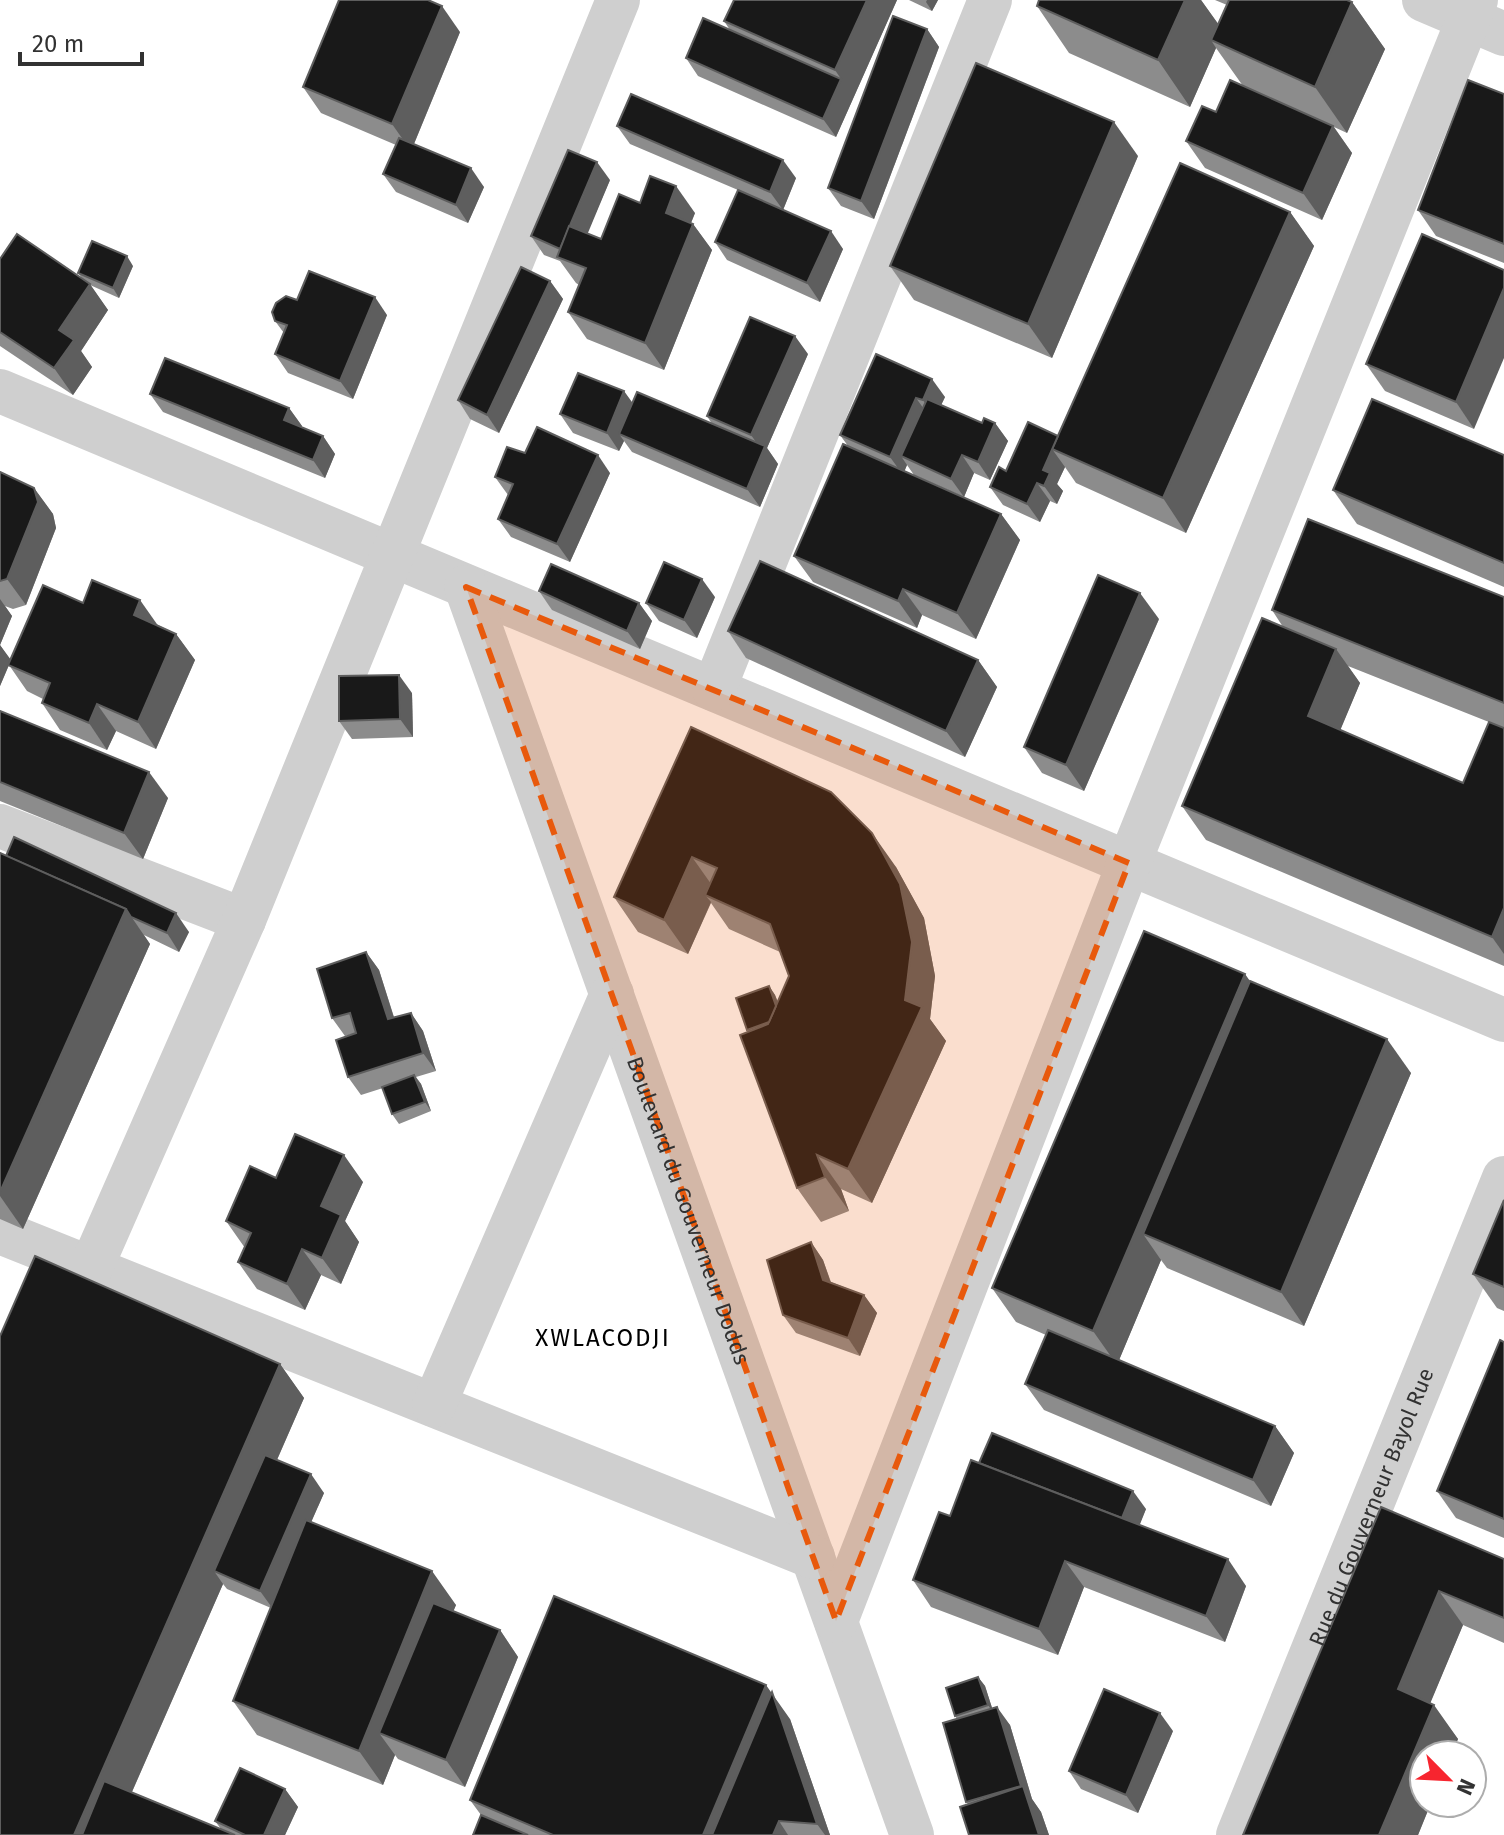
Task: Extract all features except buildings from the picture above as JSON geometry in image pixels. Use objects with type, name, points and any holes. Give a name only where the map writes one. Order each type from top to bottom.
[{"type":"street","points":[[91,1268],[244,920],[618,0]]},
{"type":"street","points":[[714,689],[990,0]]},
{"type":"street","points":[[836,1621],[1129,863],[1483,18],[1424,0]]},
{"type":"street","points":[[0,391],[1504,1020]]},
{"type":"street","name":"Boulevard du Gouverneur Dodds","points":[[466,587],[912,1835]]},
{"type":"street","points":[[0,826],[244,920]]},
{"type":"street","points":[[434,1405],[612,994]]},
{"type":"street","name":"Rue du Gouverneur Bayol Rue","points":[[1238,1835],[1504,1178]]},
{"type":"street","points":[[0,1232],[813,1557]]},
{"type":"highlighted area","points":[[466,587],[1129,863],[836,1621],[813,1557]]},
{"type":"district","name":"XWLACODJI","points":[[603,1338]]}]
